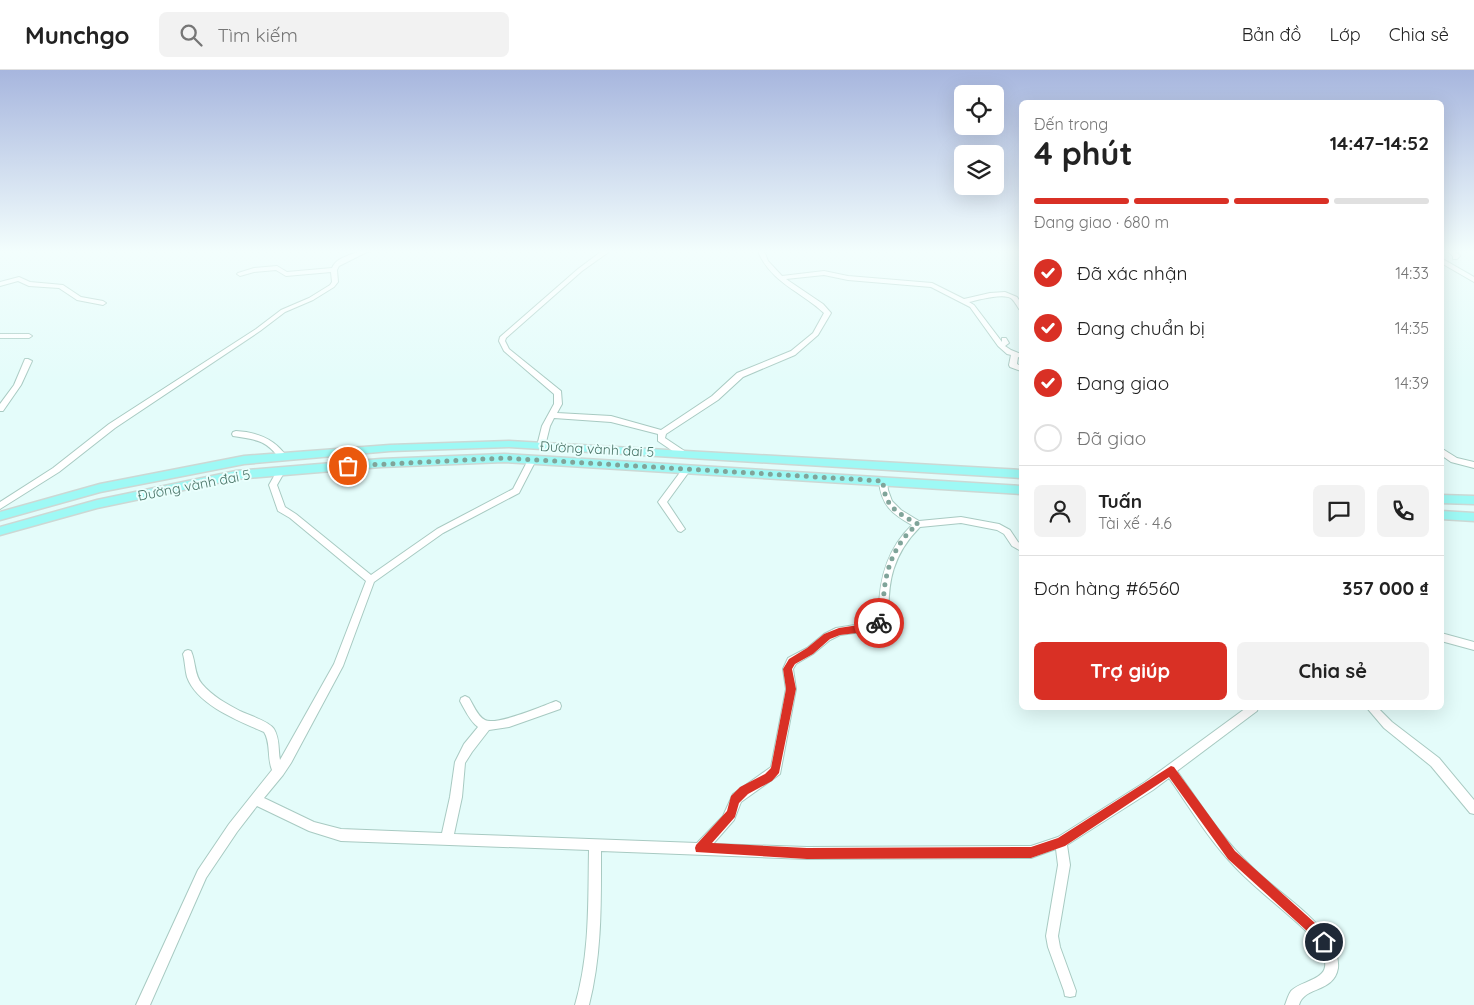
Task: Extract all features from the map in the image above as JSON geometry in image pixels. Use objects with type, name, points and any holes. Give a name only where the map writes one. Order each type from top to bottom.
[{"type":"main road","name":"Đường vành đai 5","points":[[0,516],[100,488],[244,460],[390,448],[510,444],[1019,474]]},
{"type":"main road","name":"Đường vành đai 5","points":[[0,531],[97,504],[236,475],[381,463],[504,458],[1019,490]]},
{"type":"main road","points":[[1444,498],[1474,500]]},
{"type":"main road","points":[[1444,515],[1474,517]]},
{"type":"street","points":[[74,295],[79,298],[103,303]]},
{"type":"street","points":[[0,506],[56,470],[112,426],[258,330],[283,311],[318,295]]},
{"type":"street","points":[[540,446],[546,426],[558,404],[558,393],[506,350],[502,341],[503,337],[552,295]]},
{"type":"street","points":[[552,415],[611,419],[662,433],[715,398],[740,374],[786,356],[816,334],[828,312],[807,295]]},
{"type":"street","points":[[952,295],[975,309],[1002,342],[1018,355],[1013,365],[1019,369]]},
{"type":"street","points":[[964,301],[990,296],[1010,296],[1019,305]]},
{"type":"street","points":[[0,336],[29,336]]},
{"type":"street","points":[[0,409],[17,385],[28,361]]},
{"type":"street","points":[[662,433],[662,440],[683,454]]},
{"type":"street","points":[[236,434],[258,436],[279,451],[283,457]]},
{"type":"street","points":[[1444,453],[1457,461],[1474,465]]},
{"type":"street","points":[[143,1005],[202,874],[233,828],[279,771],[342,657],[368,586],[372,580],[440,531],[516,491],[532,460]]},
{"type":"street","points":[[681,529],[662,502],[687,469]]},
{"type":"street","points":[[281,472],[272,485],[281,509],[372,580]]},
{"type":"street","points":[[883,481],[883,494],[886,501],[918,524]]},
{"type":"street","points":[[700,848],[731,814],[734,800],[744,791],[769,777],[776,770],[791,689],[788,669],[792,661],[810,651],[827,636],[839,631],[876,626],[884,619],[885,580],[895,552],[908,532],[918,524],[961,520],[999,527],[1007,532],[1019,547]]},
{"type":"street","points":[[1444,638],[1474,646]]},
{"type":"street","points":[[188,654],[192,677],[211,700],[268,729],[272,733],[273,763],[279,771]]},
{"type":"street","points":[[465,701],[480,722],[486,726],[502,724],[556,706]]},
{"type":"street","points":[[256,800],[313,827],[342,835],[807,853],[1016,854],[1031,852],[1061,842],[1171,771],[1250,710]]},
{"type":"street","points":[[1374,710],[1388,725],[1435,762],[1474,809]]},
{"type":"street","points":[[447,838],[456,797],[460,762],[468,748],[486,726]]},
{"type":"street","points":[[1171,771],[1232,855],[1311,927],[1324,942],[1330,957],[1330,972],[1323,982],[1299,992],[1294,997],[1292,1005]]},
{"type":"street","points":[[1061,842],[1064,865],[1052,936],[1070,991]]},
{"type":"street","points":[[582,1005],[590,974],[596,844]]},
{"type":"way so far","points":[[348,466],[504,458],[883,481],[883,494],[886,501],[918,524],[908,532],[895,552],[885,580],[884,619],[879,623]]},
{"type":"route","points":[[879,623],[876,626],[839,631],[827,636],[810,651],[792,661],[788,669],[791,689],[776,770],[769,777],[744,791],[734,800],[731,814],[720,829],[700,848],[807,853],[1016,854],[1031,852],[1061,842],[1171,771],[1222,844],[1311,927],[1324,942]]}]
